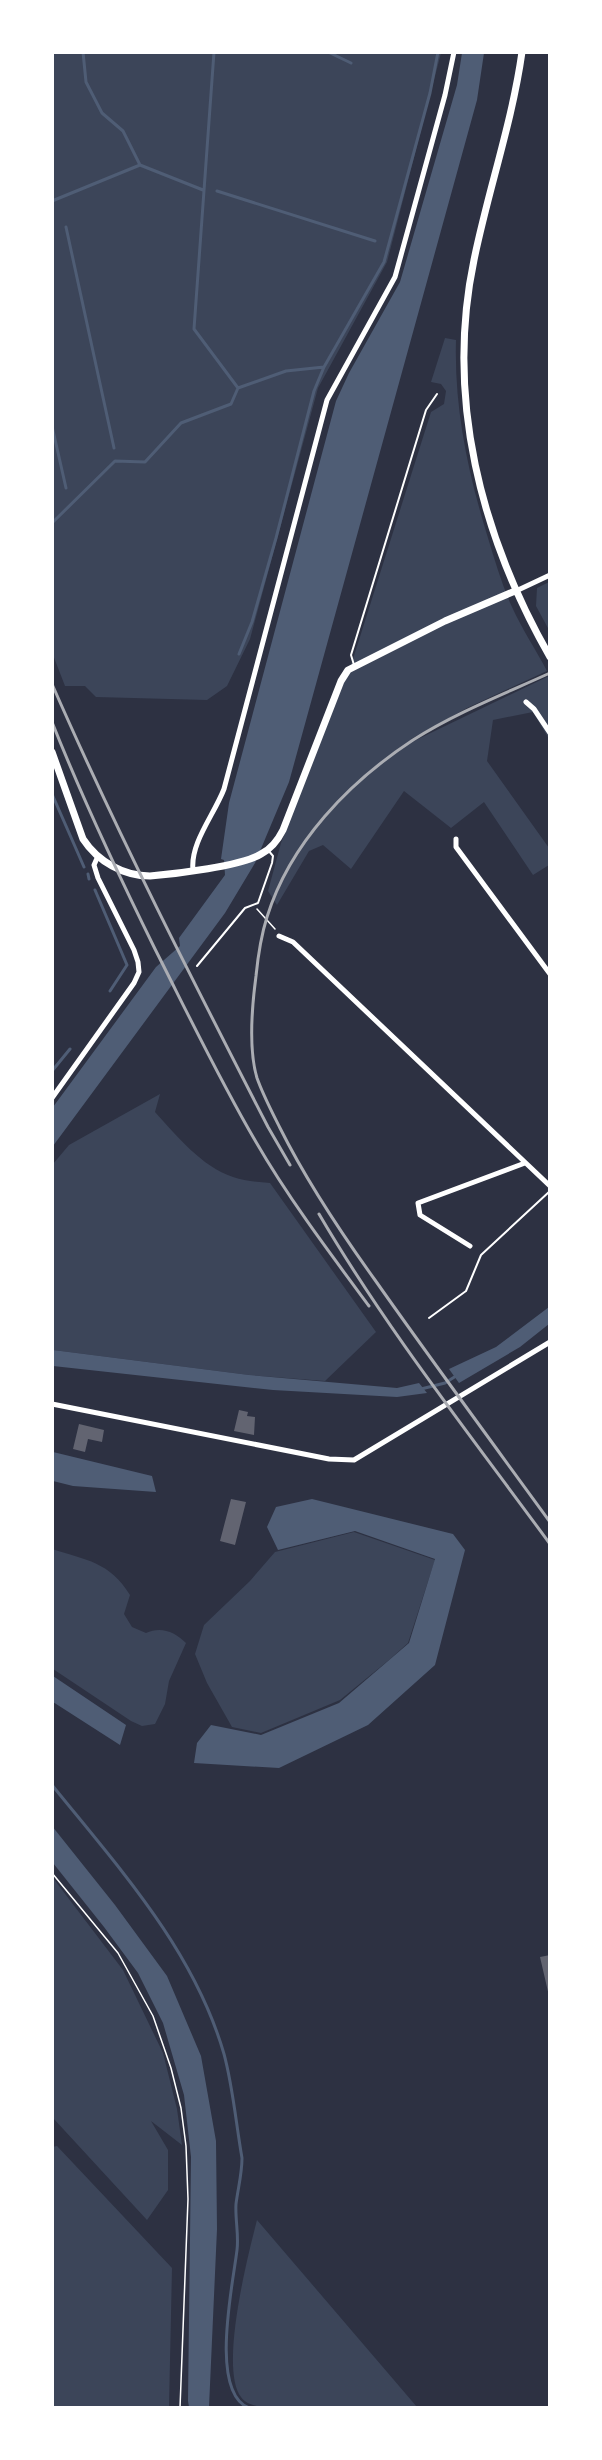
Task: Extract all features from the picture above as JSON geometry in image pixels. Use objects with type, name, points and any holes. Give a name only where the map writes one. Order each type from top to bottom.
[{"type":"street","points":[[193,870],[192,857],[197,840],[217,809],[224,789],[327,399],[395,277],[445,95],[454,52]]},
{"type":"street","points":[[522,52],[509,119],[474,260],[465,309],[466,424],[476,474],[514,591],[549,657]]},
{"type":"street","points":[[52,752],[83,839],[98,856],[115,867],[141,876],[215,867],[254,858],[268,849],[283,830],[341,681],[348,670],[445,621],[549,575]]},
{"type":"street","points":[[526,702],[534,709],[549,733]]},
{"type":"street","points":[[456,839],[456,848],[549,974]]},
{"type":"street","points":[[52,1098],[125,996],[138,972],[134,950],[98,878],[94,866],[98,856]]},
{"type":"street","points":[[279,936],[292,942],[549,1186]]},
{"type":"street","points":[[410,1199],[418,1203],[525,1163]]},
{"type":"street","points":[[418,1203],[420,1215],[470,1246]]},
{"type":"street","points":[[52,1404],[329,1459],[354,1460],[549,1342]]},
{"type":"lane","points":[[354,665],[351,655],[354,644],[426,410],[437,394]]},
{"type":"lane","points":[[197,966],[245,908],[258,903],[272,863],[273,856],[268,849]]},
{"type":"lane","points":[[429,1318],[466,1291],[481,1256],[549,1191]]},
{"type":"path","points":[[255,905],[259,912],[273,924],[279,936]]},
{"type":"path","points":[[52,1873],[118,1953],[153,2016],[176,2088],[186,2146],[188,2199],[180,2408]]},
{"type":"shaded area","points":[[53,52],[441,53],[387,262],[318,388],[250,639],[227,686],[207,700],[96,697],[85,686],[65,686],[53,655]]},
{"type":"shaded area","points":[[462,53],[484,53],[477,100],[289,782],[255,863],[225,913],[53,1146],[53,1107],[156,967],[180,946],[179,938],[225,875],[224,860],[221,859],[229,803],[336,401],[349,373],[400,282],[457,85]]},
{"type":"shaded area","points":[[445,338],[456,340],[457,390],[464,440],[474,489],[493,555],[512,607],[547,671],[467,708],[411,739],[414,741],[549,676],[549,739],[533,712],[493,720],[487,761],[549,848],[549,865],[533,875],[484,802],[451,828],[404,791],[351,869],[323,845],[309,851],[277,905],[268,891],[281,843],[353,659],[431,412],[444,404],[446,391],[441,384],[431,382]]},
{"type":"shaded area","points":[[549,582],[549,630],[536,606],[537,588]]},
{"type":"shaded area","points":[[160,1094],[155,1112],[200,1158],[233,1177],[270,1183],[376,1332],[325,1381],[249,1375],[53,1350],[53,1164],[69,1145]]},
{"type":"shaded area","points":[[549,1307],[549,1324],[520,1347],[459,1383],[449,1369],[496,1347]]},
{"type":"shaded area","points":[[53,1350],[249,1375],[397,1388],[419,1383],[427,1393],[397,1397],[273,1390],[53,1366]]},
{"type":"shaded area","points":[[53,1452],[152,1476],[156,1492],[73,1486],[53,1481]]},
{"type":"shaded area","points":[[312,1499],[453,1534],[465,1550],[435,1665],[368,1725],[279,1768],[194,1763],[197,1743],[211,1725],[261,1735],[339,1703],[409,1643],[435,1559],[355,1531],[278,1550],[267,1527],[276,1507]]},
{"type":"shaded area","points":[[354,1532],[435,1560],[408,1643],[340,1700],[261,1733],[232,1727],[207,1683],[195,1654],[204,1625],[250,1581],[275,1552]]},
{"type":"shaded area","points":[[52,1549],[96,1564],[114,1575],[130,1595],[124,1614],[132,1627],[146,1633],[157,1630],[168,1631],[186,1643],[169,1681],[165,1704],[155,1724],[142,1726],[131,1721],[53,1669]]},
{"type":"shaded area","points":[[53,1676],[126,1725],[120,1745],[53,1702]]},
{"type":"shaded area","points":[[52,1826],[115,1905],[167,1976],[201,2056],[216,2141],[217,2229],[209,2407],[189,2407],[188,2401],[191,2157],[184,2095],[163,2023],[138,1973],[53,1863]]},
{"type":"shaded area","points":[[53,1878],[123,1970],[163,2053],[177,2109],[182,2145],[151,2121],[168,2150],[168,2190],[147,2220],[53,2118]]},
{"type":"shaded area","points":[[57,2146],[172,2268],[169,2407],[53,2407],[52,2147]]},
{"type":"shaded area","points":[[257,2220],[417,2407],[261,2407],[250,2404],[241,2397],[235,2383],[234,2337],[242,2284]]},
{"type":"building","points":[[239,1410],[248,1412],[247,1416],[255,1417],[254,1435],[234,1431]]},
{"type":"building","points":[[79,1424],[104,1430],[102,1442],[88,1439],[85,1452],[73,1449]]},
{"type":"building","points":[[231,1499],[246,1502],[235,1545],[220,1541]]},
{"type":"building","points":[[550,1955],[550,1996],[549,1996],[540,1957]]},
{"type":"waterway","points":[[83,52],[86,82],[102,113],[123,131],[140,165]]},
{"type":"waterway","points":[[214,52],[194,329],[238,388]]},
{"type":"waterway","points":[[328,52],[351,63]]},
{"type":"waterway","points":[[239,654],[252,622],[276,538],[314,391],[324,367],[384,262],[430,93],[438,52]]},
{"type":"waterway","points":[[52,201],[140,165],[203,190]]},
{"type":"waterway","points":[[217,191],[375,241]]},
{"type":"waterway","points":[[66,227],[114,448]]},
{"type":"waterway","points":[[52,523],[115,461],[145,462],[181,423],[231,404],[238,388],[286,371],[324,367]]},
{"type":"waterway","points":[[52,426],[66,488]]},
{"type":"waterway","points":[[52,794],[84,867]]},
{"type":"waterway","points":[[88,874],[89,879]]},
{"type":"waterway","points":[[95,890],[127,965],[110,991]]},
{"type":"waterway","points":[[52,1071],[70,1049]]},
{"type":"waterway","points":[[421,1389],[445,1383],[456,1376]]},
{"type":"waterway","points":[[52,1785],[128,1879],[174,1945],[211,2016],[224,2054],[242,2158],[236,2204],[237,2244],[226,2336],[227,2360],[230,2381],[237,2398],[249,2408]]},
{"type":"railway","points":[[550,673],[463,712],[413,740],[366,775],[325,816],[291,864],[277,890],[267,917],[261,939],[252,1027],[252,1054],[259,1084],[312,1187],[440,1371],[550,1522]]},
{"type":"railway","points":[[52,684],[157,907],[268,1127],[290,1165]]},
{"type":"railway","points":[[52,722],[88,808],[128,893],[229,1094],[282,1184],[369,1306]]},
{"type":"railway","points":[[319,1214],[401,1341],[550,1544]]}]
